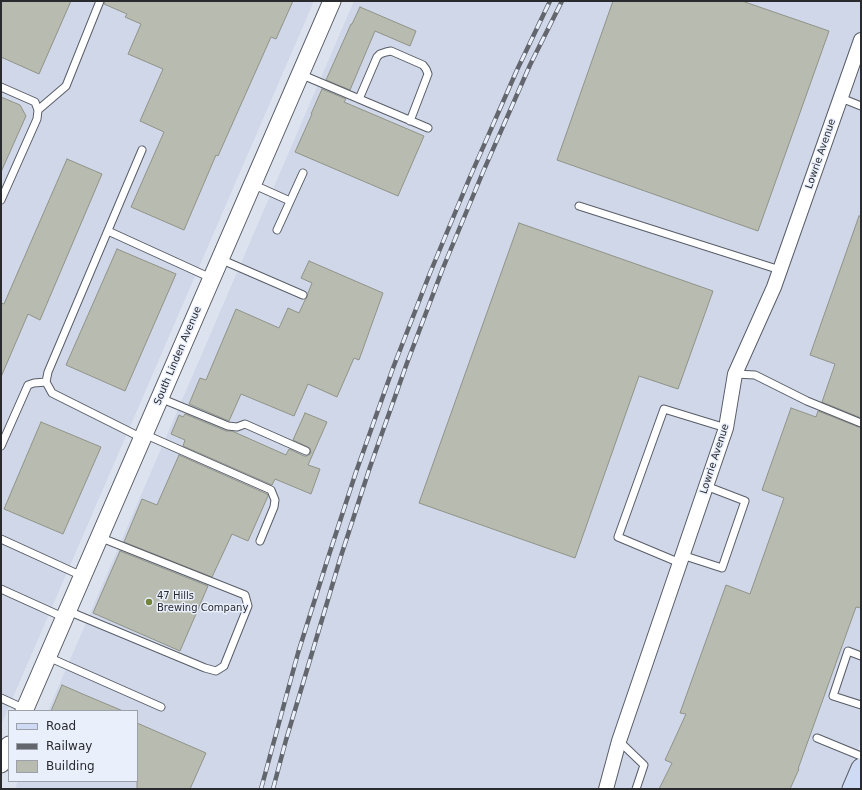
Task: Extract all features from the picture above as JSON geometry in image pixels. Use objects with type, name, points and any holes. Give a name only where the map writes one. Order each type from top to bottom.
[{"type":"main road","points":[[855,788],[861,768]]},
{"type":"street","name":"South Linden Avenue","points":[[24,710],[332,1]]},
{"type":"street","name":"Lowrie Avenue","points":[[606,789],[619,741],[726,428],[736,374],[774,287],[860,45]]},
{"type":"street","points":[[1,764],[8,747]]},
{"type":"lane","points":[[38,110],[66,86],[100,1]]},
{"type":"lane","points":[[359,99],[377,57],[380,54],[392,51],[423,65],[428,74],[410,121]]},
{"type":"lane","points":[[300,74],[428,128]]},
{"type":"lane","points":[[1,87],[35,102],[38,110],[37,119],[1,200]]},
{"type":"lane","points":[[841,98],[861,106]]},
{"type":"lane","points":[[142,150],[48,372],[46,382],[52,393],[143,436],[271,490],[274,496],[274,507],[260,541]]},
{"type":"lane","points":[[277,230],[303,173]]},
{"type":"lane","points":[[252,184],[290,201]]},
{"type":"lane","points":[[579,206],[780,270]]},
{"type":"lane","points":[[108,231],[212,278]]},
{"type":"lane","points":[[220,259],[303,295]]},
{"type":"lane","points":[[736,374],[755,375],[807,401],[861,423]]},
{"type":"lane","points":[[1,446],[28,385],[46,382]]},
{"type":"lane","points":[[160,398],[228,426],[237,427],[245,424],[306,451]]},
{"type":"lane","points":[[706,486],[745,501],[722,568],[681,559],[618,537],[664,409],[726,428]]},
{"type":"lane","points":[[1,589],[205,668],[216,671],[224,666],[248,606],[244,595],[99,537]]},
{"type":"lane","points":[[1,539],[82,576]]},
{"type":"lane","points":[[861,656],[848,651],[833,696],[861,705]]},
{"type":"lane","points":[[47,657],[161,708]]},
{"type":"lane","points":[[1,698],[24,710]]},
{"type":"lane","points":[[817,738],[861,756]]},
{"type":"lane","points":[[619,741],[644,765],[636,789]]},
{"type":"shaded area","points":[[1,1],[314,1],[1,725]]},
{"type":"shaded area","points":[[354,1],[861,1],[861,741],[841,789],[15,789],[18,782],[138,782],[138,710],[48,710]]},
{"type":"building","points":[[1,1],[71,1],[39,74],[1,57]]},
{"type":"building","points":[[105,1],[293,1],[276,39],[271,37],[218,156],[216,155],[184,230],[131,207],[164,132],[140,121],[163,69],[128,54],[141,24],[125,17],[127,14],[104,4]]},
{"type":"building","points":[[613,1],[742,1],[829,31],[758,231],[557,160]]},
{"type":"building","points":[[360,7],[416,31],[410,46],[375,31],[350,90],[326,80]]},
{"type":"building","points":[[322,89],[346,99],[344,102],[424,136],[398,196],[295,152]]},
{"type":"building","points":[[1,97],[20,105],[26,116],[1,172]]},
{"type":"building","points":[[67,159],[102,174],[40,320],[28,314],[1,377],[1,303],[4,304]]},
{"type":"building","points":[[859,216],[861,216],[861,418],[822,402],[835,364],[810,355]]},
{"type":"building","points":[[519,223],[713,291],[678,389],[639,376],[575,558],[419,503]]},
{"type":"building","points":[[117,249],[176,274],[125,391],[66,365]]},
{"type":"building","points":[[309,261],[383,293],[359,360],[354,358],[337,397],[308,384],[294,416],[241,394],[229,421],[189,404],[200,378],[206,380],[236,309],[279,328],[288,308],[299,313],[312,283],[301,278]]},
{"type":"building","points":[[791,408],[816,417],[818,411],[861,428],[861,608],[856,607],[799,769],[790,789],[659,789],[672,763],[665,760],[686,714],[680,713],[726,585],[750,594],[784,498],[762,490]]},
{"type":"building","points":[[305,413],[327,422],[308,465],[320,469],[311,494],[275,479],[272,485],[183,446],[185,440],[171,434],[179,415],[183,417],[185,414],[226,431],[232,431],[286,455],[289,449],[307,456],[311,453],[310,448],[293,440]]},
{"type":"building","points":[[41,422],[101,447],[63,534],[4,509]]},
{"type":"building","points":[[179,455],[267,494],[268,496],[248,541],[232,534],[212,577],[124,542],[142,499],[157,505]]},
{"type":"building","name":"47 Hills Brewing Company","points":[[120,551],[208,586],[180,651],[93,613]]},
{"type":"building","points":[[62,685],[121,710],[51,710]]},
{"type":"building","points":[[138,723],[206,753],[190,789],[137,789]]},
{"type":"railway","points":[[261,789],[298,653],[356,472],[393,368],[430,273],[470,177],[517,70],[550,1]]},
{"type":"railway","points":[[273,789],[286,740],[341,556],[370,467],[407,363],[443,268],[483,172],[530,65],[562,1]]},
{"type":"place","name":"47 Hills Brewing Company","points":[[149,602]]}]
